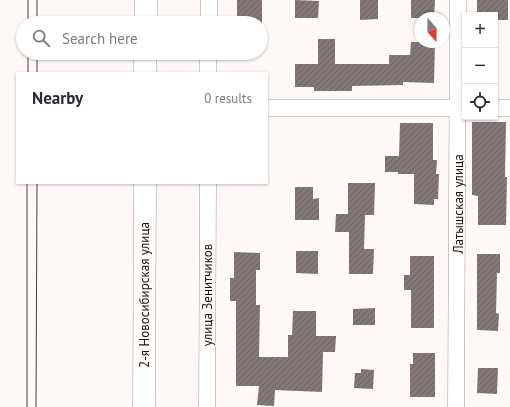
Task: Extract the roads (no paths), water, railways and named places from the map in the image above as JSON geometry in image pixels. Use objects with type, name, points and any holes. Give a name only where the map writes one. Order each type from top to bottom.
[{"type":"main road","points":[[146,0],[146,16]]},
{"type":"main road","points":[[145,60],[145,72]]},
{"type":"main road","name":"2-я Новосибирская улица","points":[[144,407],[145,184]]},
{"type":"street","points":[[208,16],[209,0]]},
{"type":"street","name":"Латышская улица","points":[[456,407],[462,108],[458,0]]},
{"type":"street","points":[[208,60],[208,72]]},
{"type":"street","points":[[268,108],[462,108]]},
{"type":"street","points":[[498,108],[510,108]]},
{"type":"street","name":"улица Зенитчиков","points":[[207,407],[208,184]]},
{"type":"tram line","points":[[28,0],[28,16]]},
{"type":"tram line","points":[[37,0],[37,16]]},
{"type":"tram line","points":[[28,60],[28,72]]},
{"type":"tram line","points":[[37,60],[37,72]]},
{"type":"tram line","points":[[27,184],[27,407]]},
{"type":"tram line","points":[[36,407],[37,184]]}]
